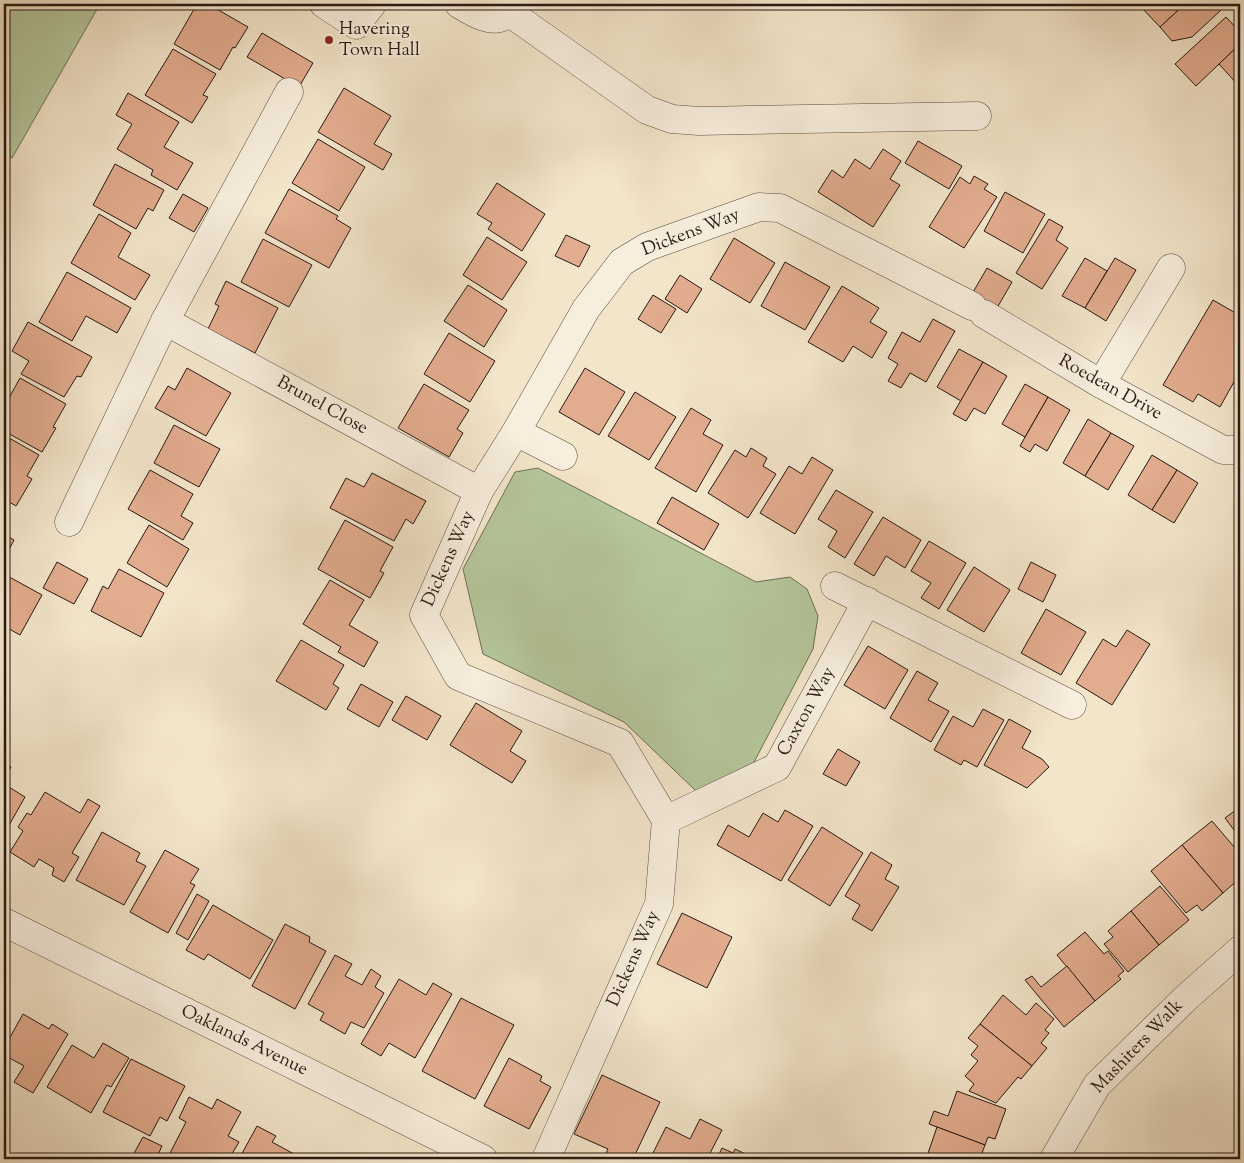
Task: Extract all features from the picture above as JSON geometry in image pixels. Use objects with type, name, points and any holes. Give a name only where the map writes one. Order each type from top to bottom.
[{"type":"street","points":[[324,4],[356,25],[372,4]]},
{"type":"street","points":[[459,4],[482,18],[497,19],[513,8],[647,110],[672,119],[699,121],[977,116]]},
{"type":"street","points":[[69,522],[165,321],[289,92]]},
{"type":"street","name":"Dickens Way","points":[[546,1159],[658,904],[666,820],[620,742],[458,676],[424,615],[479,491],[516,432],[586,309],[622,262],[647,247],[758,207],[780,208],[978,310]]},
{"type":"street","points":[[1102,384],[1171,268]]},
{"type":"street","name":"Roedean Drive","points":[[978,310],[1102,384],[1223,450],[1240,450]]},
{"type":"street","name":"Brunel Close","points":[[165,321],[479,491]]},
{"type":"street","points":[[516,432],[563,456]]},
{"type":"street","points":[[834,586],[1072,705]]},
{"type":"street","name":"Caxton Way","points":[[666,820],[777,767],[867,601]]},
{"type":"street","name":"Oaklands Avenue","points":[[4,922],[483,1159]]},
{"type":"street","name":"Mashiters Walk","points":[[1054,1159],[1097,1085],[1186,997],[1240,950]]},
{"type":"green space","points":[[4,4],[100,4],[12,158],[4,154]]},
{"type":"green space","points":[[538,468],[756,582],[790,577],[807,589],[818,616],[813,649],[752,766],[696,791],[624,722],[483,654],[463,569],[515,472]]},
{"type":"building","points":[[197,4],[208,4],[248,27],[235,48],[233,47],[220,70],[174,44]]},
{"type":"building","points":[[1145,4],[1185,4],[1160,27],[1141,7]]},
{"type":"building","points":[[1185,4],[1215,4],[1221,10],[1192,37],[1172,41],[1160,27]]},
{"type":"building","points":[[1226,17],[1240,32],[1240,44],[1196,86],[1175,64]]},
{"type":"building","points":[[262,33],[313,63],[299,87],[247,57]]},
{"type":"building","points":[[1240,44],[1240,83],[1238,85],[1219,64]]},
{"type":"building","points":[[173,49],[216,74],[203,95],[208,97],[192,123],[145,95]]},
{"type":"building","points":[[344,88],[391,116],[374,144],[392,154],[383,170],[318,132]]},
{"type":"building","points":[[128,93],[179,122],[164,147],[193,163],[177,190],[151,175],[153,170],[117,149],[132,124],[116,115]]},
{"type":"building","points":[[318,139],[365,167],[339,211],[292,183]]},
{"type":"building","points":[[918,141],[962,166],[949,189],[905,163]]},
{"type":"building","points":[[883,149],[901,161],[890,179],[900,185],[873,227],[818,192],[832,170],[843,178],[855,159],[870,169]]},
{"type":"building","points":[[115,164],[164,190],[153,211],[148,208],[136,229],[93,205]]},
{"type":"building","points":[[974,176],[988,184],[984,189],[997,197],[964,248],[929,227],[960,177],[970,184]]},
{"type":"building","points":[[497,183],[545,214],[522,251],[488,229],[492,223],[477,214]]},
{"type":"building","points":[[289,189],[338,216],[336,219],[351,228],[329,268],[265,233]]},
{"type":"building","points":[[1005,192],[1045,214],[1023,253],[984,231]]},
{"type":"building","points":[[183,194],[208,208],[194,232],[169,218]]},
{"type":"building","points":[[99,214],[131,233],[118,257],[150,275],[135,300],[71,263]]},
{"type":"building","points":[[1049,219],[1063,227],[1056,240],[1068,248],[1042,289],[1016,273]]},
{"type":"building","points":[[566,235],[590,246],[579,267],[555,256]]},
{"type":"building","points":[[487,237],[527,262],[502,300],[463,275]]},
{"type":"building","points":[[734,238],[775,263],[750,303],[710,279]]},
{"type":"building","points":[[263,239],[312,265],[289,307],[241,282]]},
{"type":"building","points":[[1085,258],[1107,271],[1085,308],[1062,296]]},
{"type":"building","points":[[1115,258],[1136,270],[1106,321],[1085,308]]},
{"type":"building","points":[[785,262],[830,287],[805,330],[761,306]]},
{"type":"building","points":[[987,268],[1012,282],[997,308],[972,294]]},
{"type":"building","points":[[67,272],[131,308],[117,333],[86,316],[72,341],[39,322]]},
{"type":"building","points":[[680,275],[702,289],[687,313],[665,299]]},
{"type":"building","points":[[226,281],[278,308],[255,353],[208,329],[219,306],[215,304]]},
{"type":"building","points":[[468,285],[507,310],[484,347],[444,321]]},
{"type":"building","points":[[842,286],[879,308],[870,322],[887,332],[872,358],[853,346],[843,362],[808,342]]},
{"type":"building","points":[[653,295],[676,309],[661,333],[638,319]]},
{"type":"building","points":[[1213,300],[1239,315],[1236,322],[1240,324],[1240,371],[1220,407],[1198,394],[1193,402],[1163,385]]},
{"type":"building","points":[[933,319],[955,331],[926,382],[910,373],[901,388],[888,381],[898,364],[888,358],[902,332],[920,342]]},
{"type":"building","points":[[28,322],[92,357],[81,377],[77,376],[64,397],[21,374],[29,361],[12,351]]},
{"type":"building","points":[[449,333],[495,361],[470,402],[424,374]]},
{"type":"building","points":[[959,349],[983,362],[961,401],[937,387]]},
{"type":"building","points":[[983,362],[1007,376],[985,414],[974,408],[966,421],[953,414]]},
{"type":"building","points":[[187,368],[231,393],[206,436],[155,408],[168,386],[175,390]]},
{"type":"building","points":[[585,368],[625,392],[599,435],[559,412]]},
{"type":"building","points":[[20,378],[66,404],[53,427],[56,428],[42,452],[4,431],[4,407]]},
{"type":"building","points":[[424,384],[469,410],[457,429],[463,433],[449,457],[398,428]]},
{"type":"building","points":[[1025,384],[1048,397],[1025,437],[1002,424]]},
{"type":"building","points":[[635,392],[676,417],[649,460],[608,436]]},
{"type":"building","points":[[1048,397],[1070,410],[1047,451],[1035,444],[1030,452],[1020,446]]},
{"type":"building","points":[[691,408],[711,420],[703,434],[723,445],[696,492],[655,468]]},
{"type":"building","points":[[1088,419],[1111,433],[1085,476],[1063,463]]},
{"type":"building","points":[[174,425],[220,449],[199,487],[154,463]]},
{"type":"building","points":[[1111,433],[1134,446],[1108,490],[1085,476]]},
{"type":"building","points":[[4,435],[39,455],[27,476],[32,479],[16,506],[4,499]]},
{"type":"building","points":[[751,448],[767,458],[763,466],[776,474],[748,518],[708,493],[735,450],[746,457]]},
{"type":"building","points":[[1152,455],[1177,470],[1152,510],[1128,495]]},
{"type":"building","points":[[812,457],[833,470],[795,534],[760,513],[789,466],[802,474]]},
{"type":"building","points":[[150,470],[193,494],[181,516],[193,523],[183,540],[128,509]]},
{"type":"building","points":[[1177,470],[1198,483],[1174,523],[1152,510]]},
{"type":"building","points":[[372,473],[426,501],[413,524],[406,519],[394,541],[330,508],[346,478],[364,487]]},
{"type":"building","points":[[836,490],[873,512],[845,558],[828,547],[837,531],[818,519]]},
{"type":"building","points":[[672,497],[719,524],[704,550],[657,523]]},
{"type":"building","points":[[883,517],[921,540],[905,568],[886,556],[874,576],[854,564]]},
{"type":"building","points":[[345,520],[393,547],[380,571],[384,573],[370,598],[318,569]]},
{"type":"building","points":[[149,525],[189,549],[167,587],[127,563]]},
{"type":"building","points":[[4,534],[14,540],[4,559]]},
{"type":"building","points":[[929,541],[966,563],[939,609],[921,598],[931,583],[911,571]]},
{"type":"building","points":[[57,562],[88,579],[74,604],[43,588]]},
{"type":"building","points":[[1031,562],[1056,575],[1043,602],[1018,589]]},
{"type":"building","points":[[974,567],[1010,590],[984,632],[947,610]]},
{"type":"building","points":[[119,569],[164,593],[141,637],[91,611],[103,586],[108,589]]},
{"type":"building","points":[[4,574],[42,595],[20,635],[4,626],[10,613],[4,610]]},
{"type":"building","points":[[330,580],[364,600],[349,625],[378,642],[364,667],[338,652],[341,647],[303,624]]},
{"type":"building","points":[[1046,609],[1086,632],[1061,675],[1021,653]]},
{"type":"building","points":[[1127,630],[1150,644],[1112,705],[1076,683],[1103,639],[1116,647]]},
{"type":"building","points":[[301,640],[344,665],[333,684],[339,688],[326,710],[276,681]]},
{"type":"building","points":[[868,646],[908,670],[885,709],[844,685]]},
{"type":"building","points":[[917,671],[938,683],[928,700],[949,711],[931,742],[890,718]]},
{"type":"building","points":[[361,684],[393,702],[379,727],[347,709]]},
{"type":"building","points":[[406,696],[441,716],[427,740],[392,720]]},
{"type":"building","points":[[476,703],[522,731],[510,751],[526,761],[512,783],[450,745]]},
{"type":"building","points":[[983,709],[1004,720],[977,767],[964,760],[961,765],[934,750],[953,716],[973,727]]},
{"type":"building","points":[[1009,719],[1031,731],[1022,748],[1042,759],[1049,767],[1027,788],[984,765]]},
{"type":"building","points":[[838,749],[860,762],[846,786],[823,774]]},
{"type":"building","points":[[4,763],[11,767],[4,780]]},
{"type":"building","points":[[4,784],[25,797],[8,827],[4,825]]},
{"type":"building","points":[[45,792],[80,813],[88,799],[100,806],[72,853],[79,857],[64,882],[52,875],[54,868],[39,859],[34,867],[10,852],[23,831],[18,827],[27,813],[31,815]]},
{"type":"building","points":[[1240,807],[1240,838],[1225,818]]},
{"type":"building","points":[[785,810],[813,826],[781,881],[717,845],[728,825],[749,837],[763,813],[778,822]]},
{"type":"building","points":[[1212,821],[1235,848],[1238,847],[1240,850],[1240,878],[1223,893],[1182,845]]},
{"type":"building","points":[[822,827],[863,853],[830,906],[788,880]]},
{"type":"building","points":[[102,832],[140,853],[136,861],[146,866],[124,905],[76,880]]},
{"type":"building","points":[[1182,845],[1223,893],[1202,911],[1197,905],[1186,913],[1151,871]]},
{"type":"building","points":[[165,850],[199,869],[190,883],[195,885],[168,933],[130,912]]},
{"type":"building","points":[[871,852],[892,865],[885,879],[899,887],[872,931],[852,919],[860,905],[845,896]]},
{"type":"building","points":[[1160,886],[1189,920],[1159,945],[1131,911]]},
{"type":"building","points":[[197,894],[209,901],[188,940],[176,933]]},
{"type":"building","points":[[213,905],[273,940],[250,979],[208,954],[204,960],[186,950]]},
{"type":"building","points":[[1131,911],[1159,945],[1128,972],[1104,944],[1113,937],[1108,931]]},
{"type":"building","points":[[682,913],[732,937],[707,988],[657,964]]},
{"type":"building","points":[[285,924],[310,937],[309,942],[326,951],[295,1009],[252,986]]},
{"type":"building","points":[[1085,932],[1104,954],[1108,951],[1124,971],[1118,976],[1121,979],[1095,1001],[1057,955]]},
{"type":"building","points":[[335,955],[352,964],[345,976],[362,985],[371,969],[381,976],[375,987],[384,993],[364,1028],[351,1022],[345,1034],[320,1020],[324,1013],[308,1004]]},
{"type":"building","points":[[1067,966],[1095,1001],[1064,1027],[1025,980],[1032,976],[1041,987]]},
{"type":"building","points":[[399,979],[426,995],[433,983],[452,994],[415,1058],[389,1043],[381,1056],[361,1044]]},
{"type":"building","points":[[1003,995],[1026,1015],[1036,1003],[1054,1019],[1045,1030],[1049,1033],[1041,1043],[1047,1048],[1032,1066],[980,1024]]},
{"type":"building","points":[[461,998],[514,1025],[475,1099],[422,1071]]},
{"type":"building","points":[[23,1014],[49,1029],[52,1024],[68,1034],[33,1093],[14,1082],[24,1066],[4,1055],[4,1048]]},
{"type":"building","points":[[980,1024],[1032,1066],[1021,1079],[1018,1077],[996,1103],[969,1091],[974,1084],[965,1076],[978,1061],[971,1055],[978,1046],[968,1038]]},
{"type":"building","points":[[103,1043],[129,1058],[111,1087],[107,1085],[91,1113],[47,1087],[72,1045],[94,1058]]},
{"type":"building","points":[[509,1058],[542,1076],[540,1081],[551,1087],[529,1129],[484,1106]]},
{"type":"building","points":[[131,1059],[185,1086],[167,1121],[160,1117],[150,1136],[103,1112]]},
{"type":"building","points":[[602,1075],[660,1102],[633,1159],[608,1159],[604,1157],[608,1149],[574,1134]]},
{"type":"building","points":[[957,1091],[1006,1109],[995,1139],[988,1137],[985,1145],[929,1124],[934,1111],[948,1116]]},
{"type":"building","points":[[189,1097],[212,1109],[217,1099],[241,1112],[228,1136],[239,1142],[229,1159],[167,1159],[186,1122],[179,1118]]},
{"type":"building","points":[[700,1119],[722,1130],[707,1159],[650,1159],[666,1127],[690,1139]]},
{"type":"building","points":[[257,1126],[276,1136],[272,1142],[294,1154],[291,1159],[239,1159]]},
{"type":"building","points":[[937,1127],[985,1145],[982,1153],[988,1155],[987,1159],[926,1159]]},
{"type":"building","points":[[143,1137],[162,1146],[156,1159],[131,1159]]},
{"type":"building","points":[[722,1148],[733,1153],[735,1149],[756,1159],[717,1159]]},
{"type":"place","name":"Havering Town Hall","points":[[329,40]]}]
